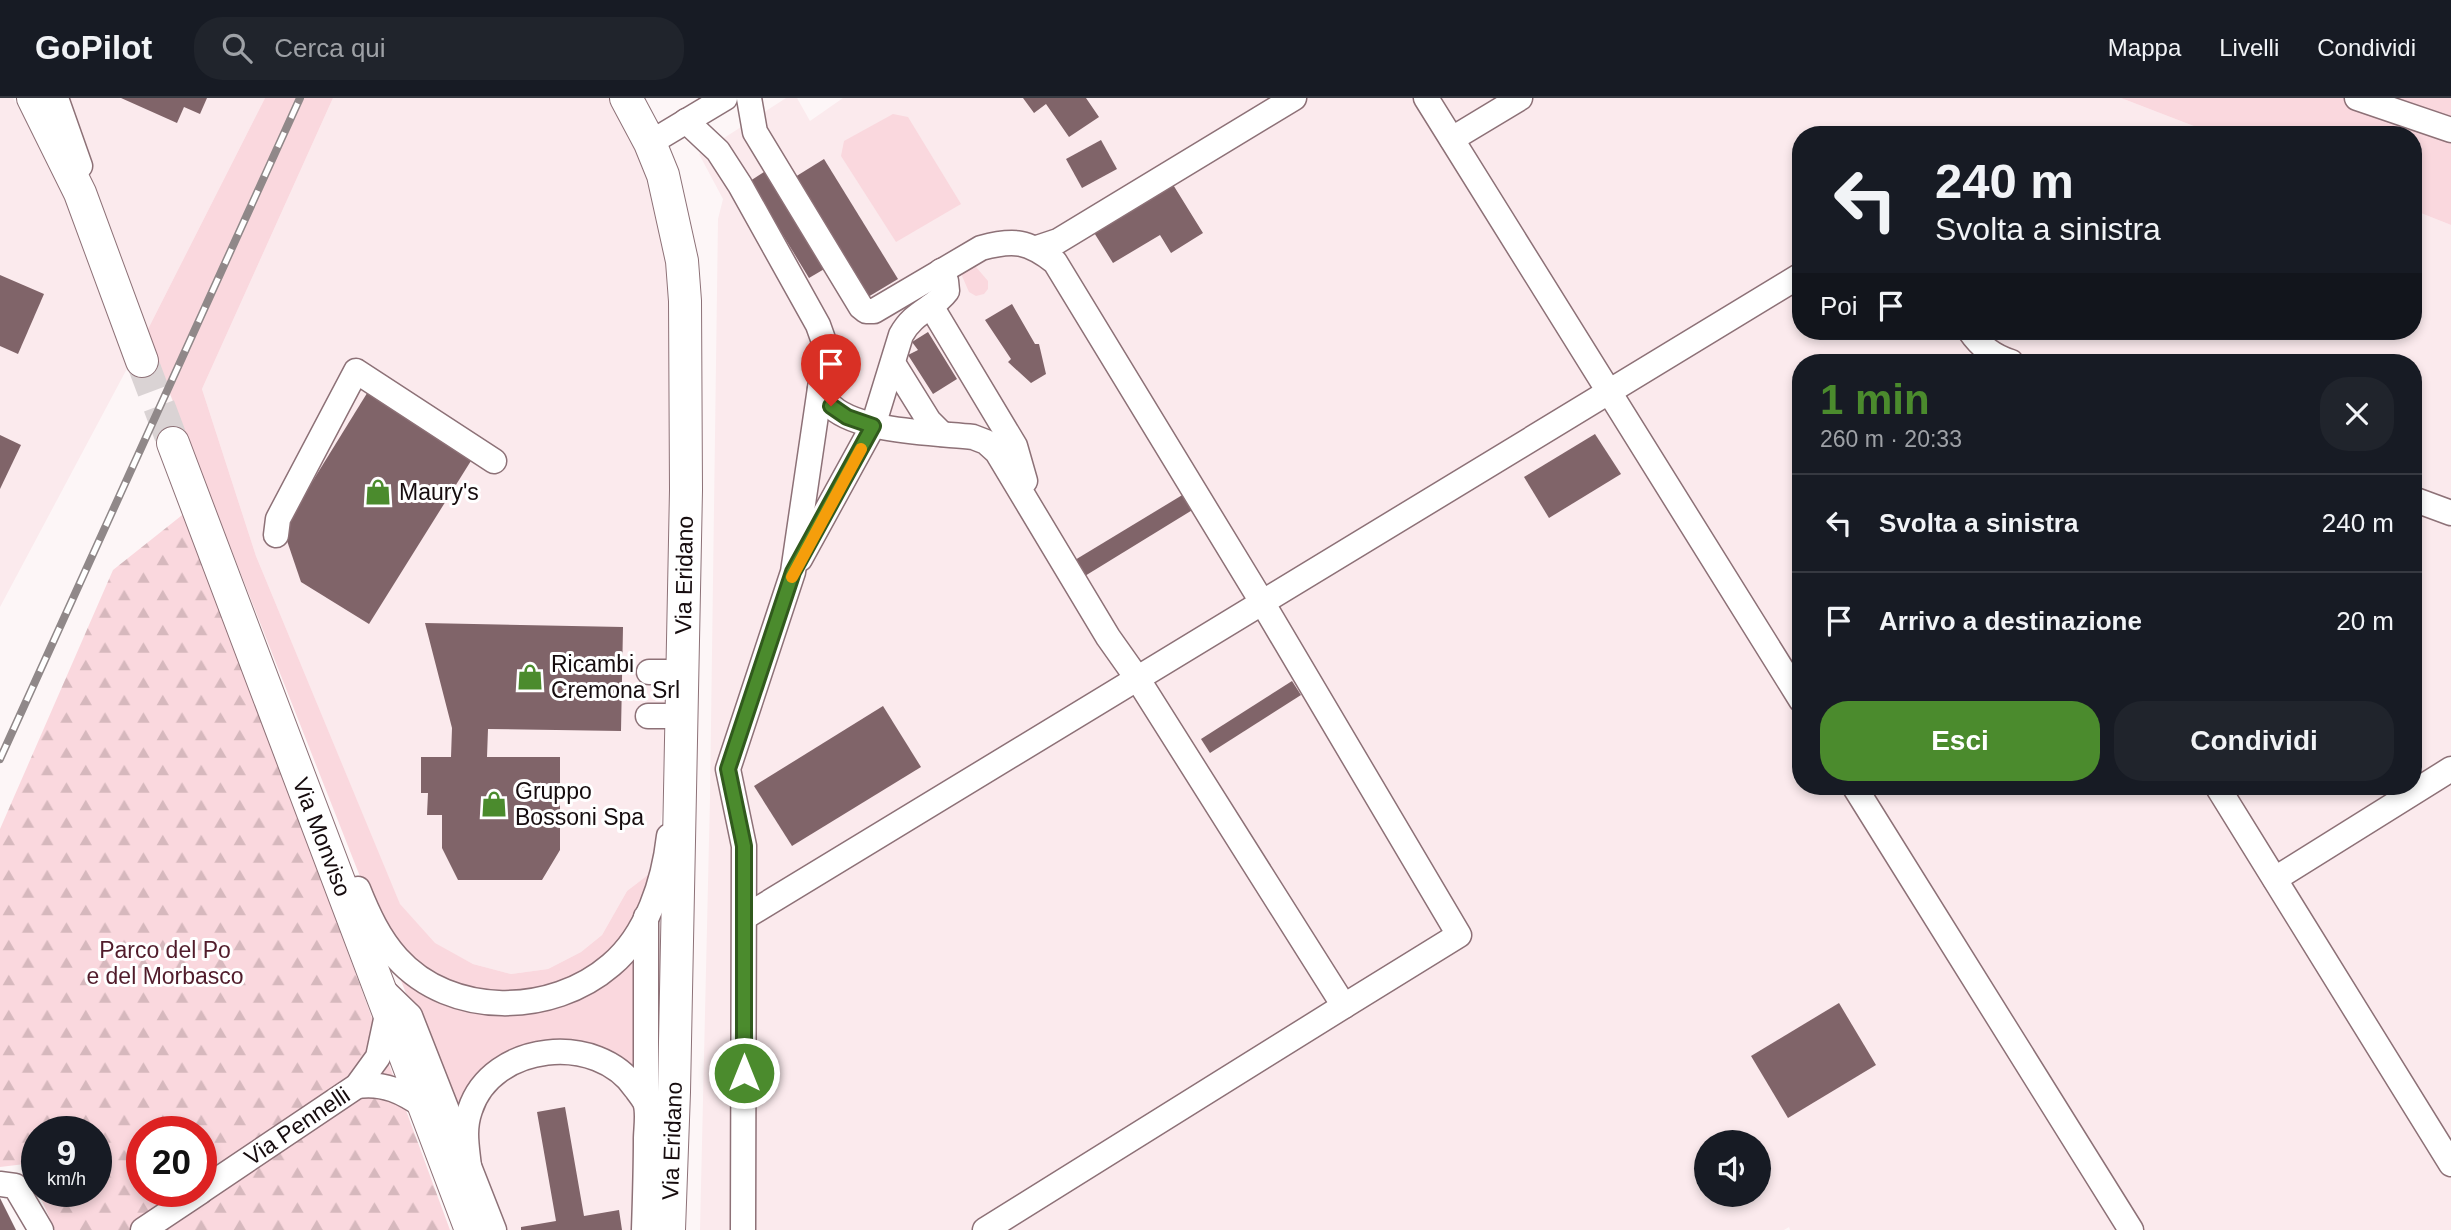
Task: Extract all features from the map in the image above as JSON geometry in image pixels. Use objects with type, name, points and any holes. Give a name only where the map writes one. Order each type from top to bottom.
[{"type":"main road","points":[[33,98],[80,193],[142,361]]},
{"type":"main road","name":"Via Eridano","points":[[626,98],[650,143],[663,175],[676,227],[682,261],[685,337],[680,770],[669,1230]]},
{"type":"main road","name":"Via Monviso","points":[[173,443],[471,1230]]},
{"type":"street","points":[[16,98],[37,139],[80,193]]},
{"type":"street","points":[[56,98],[90,193],[101,246]]},
{"type":"street","points":[[650,143],[725,98]]},
{"type":"street","points":[[749,98],[754,132],[861,307],[866,311],[874,311],[981,248],[1000,243],[1020,242],[1037,248],[1055,262],[1262,602],[1459,935],[985,1230]]},
{"type":"street","points":[[1037,248],[1058,241],[1294,98]]},
{"type":"street","points":[[1426,98],[1792,686]]},
{"type":"street","points":[[1452,139],[1520,98]]},
{"type":"street","points":[[2357,98],[2451,130]]},
{"type":"street","points":[[686,121],[718,151],[740,185],[818,325],[825,354],[793,572],[728,769],[744,846],[743,1230]]},
{"type":"street","points":[[793,572],[873,426],[901,335],[908,322],[941,299],[947,291],[947,281],[942,271]]},
{"type":"street","points":[[745,917],[1792,281]]},
{"type":"street","points":[[931,306],[1015,446],[1034,516]]},
{"type":"street","points":[[1978,340],[1992,354]]},
{"type":"street","points":[[893,363],[929,421],[942,434]]},
{"type":"street","points":[[276,535],[278,519],[356,371],[494,461]]},
{"type":"street","points":[[820,389],[831,406],[847,417],[873,426],[972,437],[986,442],[997,452],[1108,637],[1138,678],[1344,1006]]},
{"type":"street","points":[[2422,502],[2451,513]]},
{"type":"street","points":[[668,594],[676,552],[684,541]]},
{"type":"street","points":[[279,721],[321,792],[370,919],[383,941],[399,961],[426,981],[454,996],[485,1002],[519,1003],[550,998],[574,989],[612,964],[626,949],[646,917],[661,875],[680,770]]},
{"type":"street","points":[[2422,787],[2451,769]]},
{"type":"street","points":[[1860,795],[2131,1230]]},
{"type":"street","points":[[2223,795],[2451,1164]]},
{"type":"street","points":[[2274,879],[2409,795]]},
{"type":"street","points":[[644,1230],[646,917]]},
{"type":"street","points":[[383,997],[410,1016],[494,1230]]},
{"type":"street","name":"Via Pennelli","points":[[217,1180],[357,1086],[378,1057],[383,1044],[383,997]]},
{"type":"street","points":[[469,1167],[465,1133],[470,1108],[491,1077],[528,1055],[574,1052],[595,1057],[630,1080],[646,1103]]},
{"type":"street","name":"Via Pennelli","points":[[357,1086],[386,1086],[425,1107]]},
{"type":"street","points":[[0,1185],[15,1186],[41,1230]]},
{"type":"street","name":"Via Pennelli","points":[[143,1230],[177,1207]]},
{"type":"shaded area","points":[[0,98],[13,98],[144,327],[60,98],[265,98],[146,333],[0,607]]},
{"type":"shaded area","points":[[333,98],[609,98],[634,144],[650,182],[675,260],[671,540],[662,812],[653,871],[627,891],[602,935],[581,952],[548,969],[511,974],[473,964],[435,944],[400,905],[256,556],[202,389]]},
{"type":"shaded area","points":[[786,98],[797,98],[810,121],[843,98],[2121,98],[2194,126],[1792,126],[1792,340],[2422,340],[2422,214],[2451,225],[2451,1230],[1790,1230],[1789,1227],[1784,1230],[700,1230],[710,797],[718,219],[723,199],[699,154]]},
{"type":"shaded area","points":[[569,1040],[597,1047],[623,1059],[642,1079],[639,1230],[499,1230],[463,1103],[480,1075],[507,1051],[539,1041]]},
{"type":"green space","points":[[265,98],[333,98],[202,389],[256,556],[400,904],[435,943],[473,964],[511,974],[548,969],[581,952],[602,935],[627,891],[653,871],[642,1079],[623,1059],[597,1047],[569,1040],[539,1041],[507,1051],[480,1075],[461,1133],[146,333]]},
{"type":"green space","points":[[2121,98],[2451,98],[2451,225],[2422,214],[2422,126],[2194,126]]},
{"type":"green space","points":[[893,114],[908,117],[961,204],[896,242],[841,156],[844,141]]},
{"type":"green space","points":[[976,267],[988,281],[988,289],[984,294],[976,296],[969,292],[962,276],[964,269]]},
{"type":"green space","name":"Parco del Po e del Morbasco","points":[[186,512],[450,1230],[55,1230],[45,1207],[112,1207],[112,1116],[21,1116],[21,1164],[0,1167],[0,829],[113,570]]},
{"type":"building","points":[[121,98],[207,98],[200,114],[184,107],[177,123]]},
{"type":"building","points":[[1023,98],[1086,98],[1099,117],[1069,137],[1046,104],[1034,113]]},
{"type":"building","points":[[1101,140],[1117,169],[1082,188],[1066,159]]},
{"type":"building","points":[[824,159],[898,279],[868,297],[795,177]]},
{"type":"building","points":[[767,170],[826,268],[809,278],[750,181]]},
{"type":"building","points":[[1172,183],[1203,233],[1171,253],[1160,235],[1113,263],[1093,231]]},
{"type":"building","points":[[0,275],[44,294],[18,354],[0,346]]},
{"type":"building","points":[[1012,304],[1035,344],[1039,344],[1046,374],[1031,383],[1008,362],[1011,359],[985,320]]},
{"type":"building","points":[[928,332],[957,379],[933,394],[908,355],[918,350],[912,342]]},
{"type":"building","name":"Maury's","points":[[369,390],[474,456],[369,624],[301,582],[283,529]]},
{"type":"building","points":[[1595,434],[1621,474],[1549,518],[1524,477]]},
{"type":"building","points":[[0,435],[21,445],[0,489]]},
{"type":"building","points":[[1184,494],[1194,509],[1080,579],[1070,563]]},
{"type":"building","points":[[425,623],[623,627],[621,731],[488,729],[487,757],[560,757],[560,850],[542,880],[458,880],[442,848],[442,815],[427,815],[428,793],[421,793],[421,757],[451,757],[452,728]]},
{"type":"building","points":[[1292,681],[1301,695],[1210,753],[1201,739]]},
{"type":"building","points":[[883,706],[921,767],[792,846],[754,786]]},
{"type":"building","points":[[1839,1003],[1876,1065],[1788,1118],[1751,1056]]},
{"type":"building","points":[[565,1107],[584,1216],[619,1210],[622,1230],[521,1230],[521,1227],[556,1221],[537,1112]]},
{"type":"building","points":[[0,1198],[16,1230],[0,1230]]},
{"type":"tunnel","points":[[142,361],[173,443]]},
{"type":"railway","points":[[0,759],[300,98]]},
{"type":"slow traffic","points":[[792,577],[861,449]]},
{"type":"place","name":"Maury's","points":[[378,492]]},
{"type":"place","name":"Ricambi Cremona Srl","points":[[530,677]]},
{"type":"place","name":"Gruppo Bossoni Spa","points":[[494,804]]},
{"type":"route","points":[[744,1073],[744,846],[728,769],[793,572],[873,426],[847,417],[831,406]]}]
